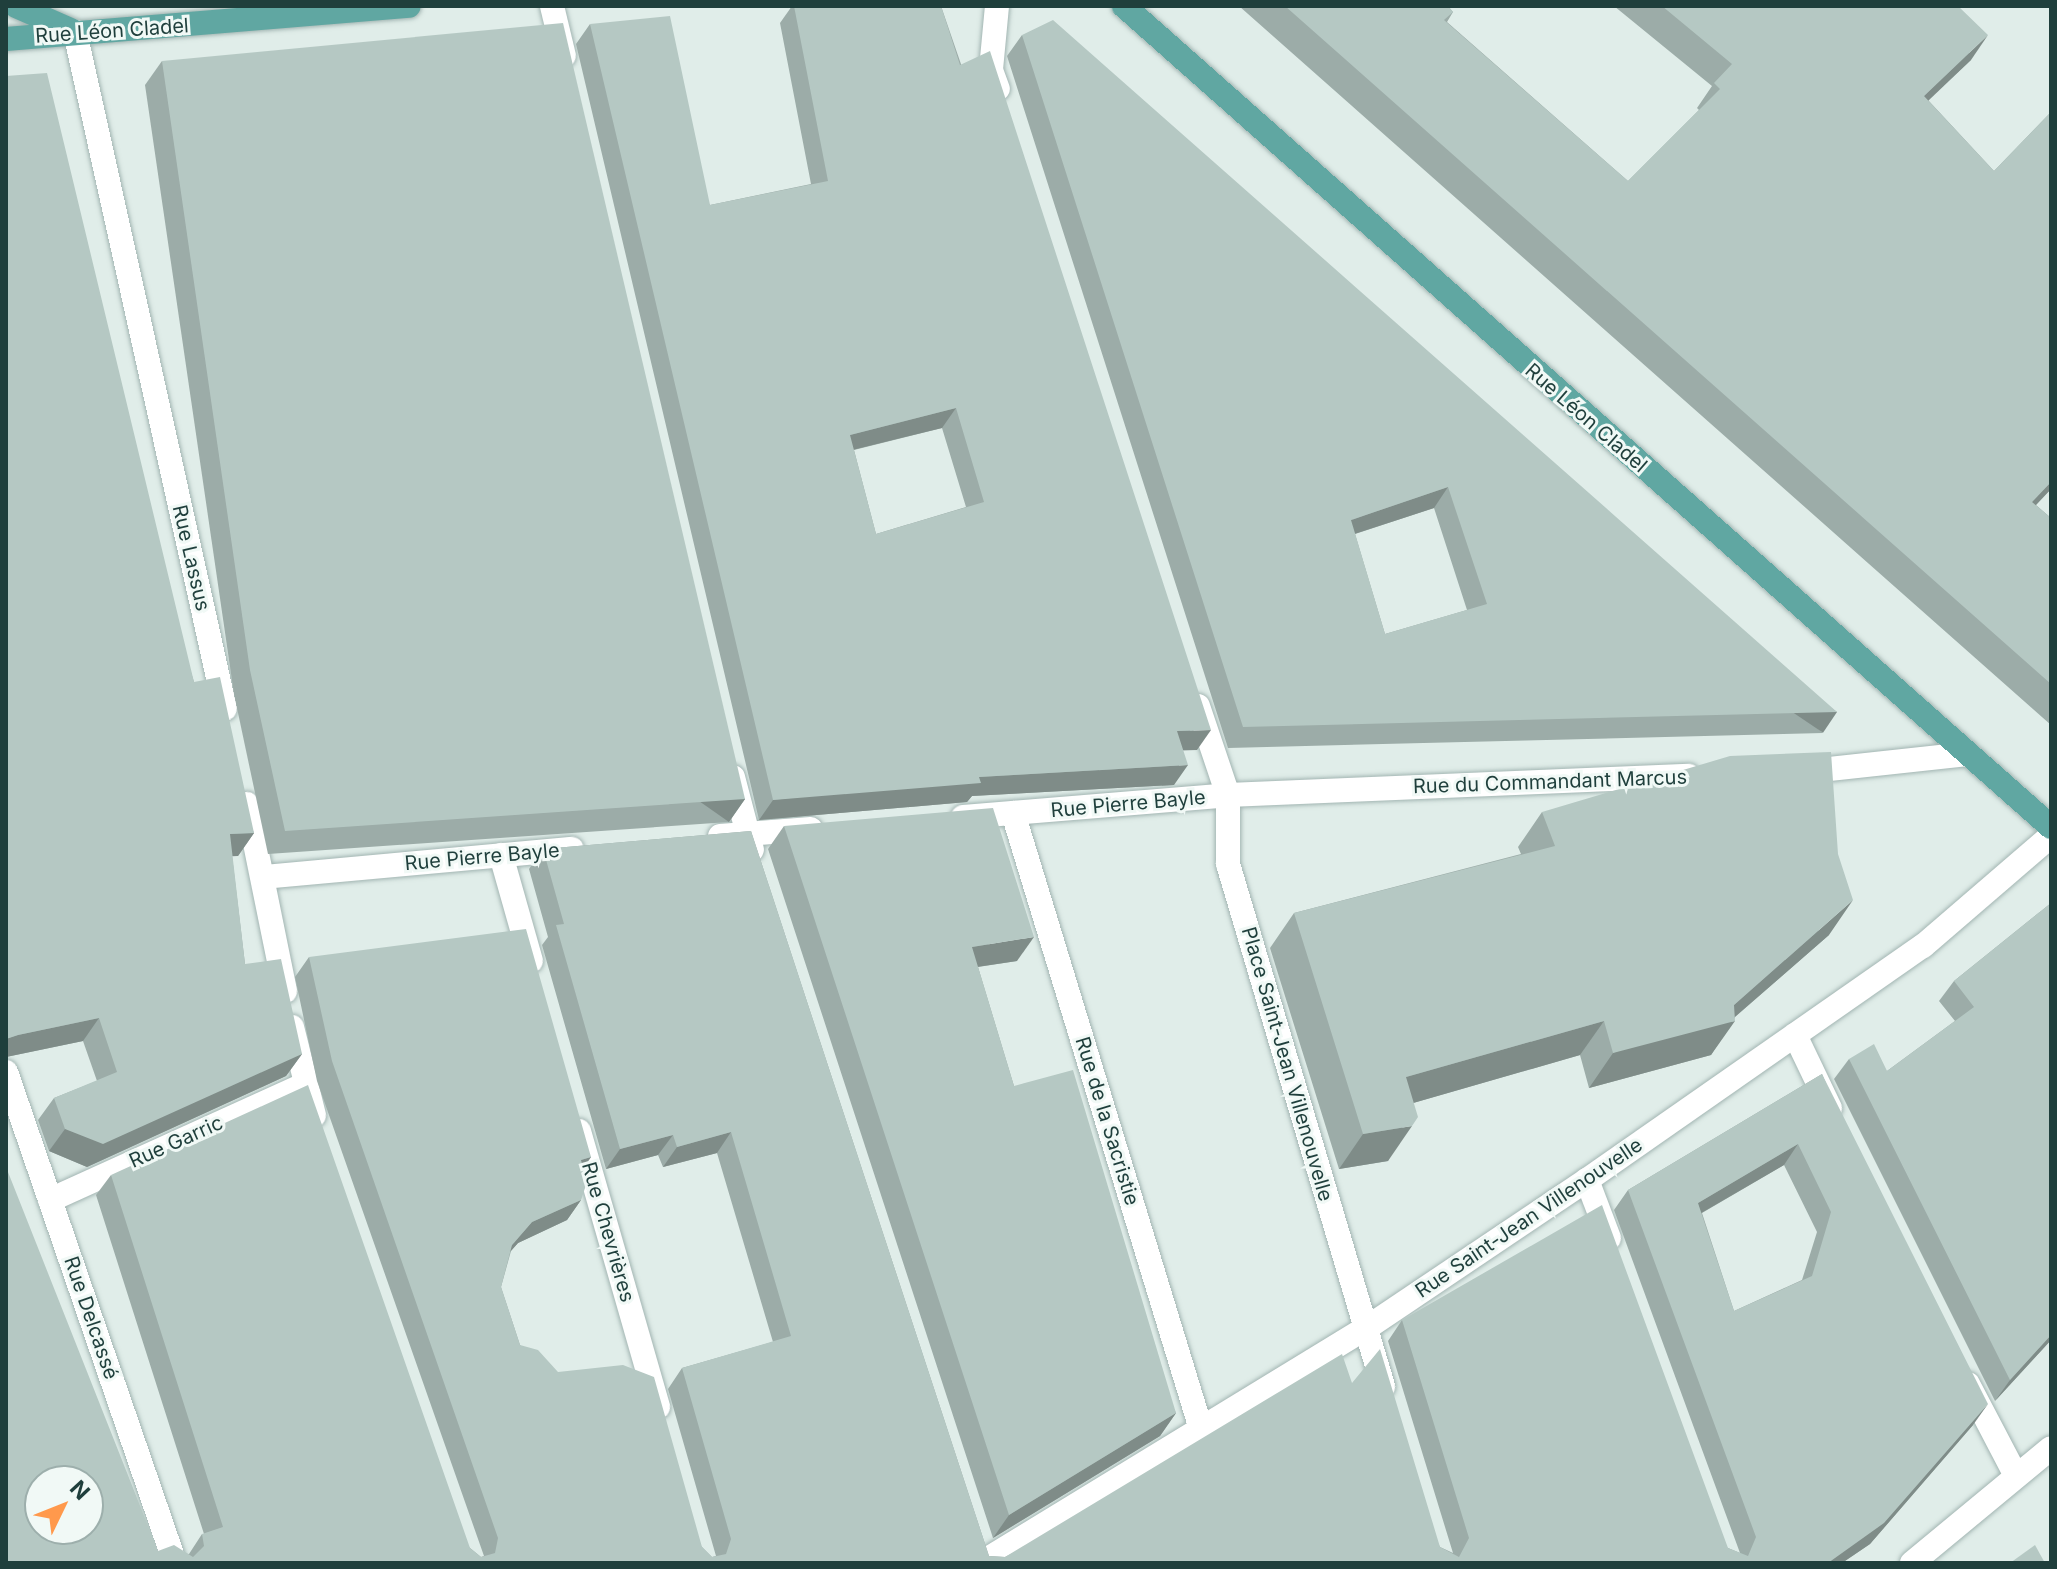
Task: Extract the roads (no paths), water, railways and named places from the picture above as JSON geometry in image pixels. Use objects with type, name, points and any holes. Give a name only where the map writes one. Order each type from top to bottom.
[{"type":"main road","points":[[16,6],[75,32]]},
{"type":"main road","name":"Rue Léon Cladel","points":[[6,39],[409,6]]},
{"type":"main road","name":"Rue Léon Cladel","points":[[1124,6],[2051,827]]},
{"type":"street","points":[[552,6],[570,83]]},
{"type":"street","points":[[997,6],[991,70],[1006,115]]},
{"type":"street","name":"Rue Lassus","points":[[75,32],[232,737]]},
{"type":"street","name":"Place Saint-Jean Villenouvelle","points":[[1188,674],[1228,795],[1228,864],[1389,1405]]},
{"type":"street","points":[[1775,773],[1967,754]]},
{"type":"street","points":[[729,757],[761,879]]},
{"type":"street","name":"Rue du Commandant Marcus","points":[[1228,795],[1713,775]]},
{"type":"street","points":[[242,784],[303,1085],[324,1144]]},
{"type":"street","name":"Rue Pierre Bayle","points":[[935,819],[1228,795]]},
{"type":"street","name":"Rue de la Sacristie","points":[[1013,813],[1201,1429]]},
{"type":"street","points":[[700,838],[841,827]]},
{"type":"street","name":"Rue Saint-Jean Villenouvelle","points":[[983,1562],[1365,1329],[1587,1180],[1923,946],[2051,836]]},
{"type":"street","name":"Rue Pierre Bayle","points":[[263,877],[593,847]]},
{"type":"street","points":[[501,855],[540,994]]},
{"type":"street","points":[[1795,1035],[1842,1133]]},
{"type":"street","name":"Rue Delcassé","points":[[6,1072],[175,1563]]},
{"type":"street","name":"Rue Garric","points":[[50,1200],[303,1085]]},
{"type":"street","name":"Rue Chevrières","points":[[571,1101],[667,1440]]},
{"type":"street","points":[[1587,1180],[1620,1268]]},
{"type":"street","points":[[1953,1354],[2015,1474]]},
{"type":"street","points":[[1919,1561],[2015,1474],[2051,1448]]},
{"type":"street","points":[[974,1531],[983,1562]]}]
